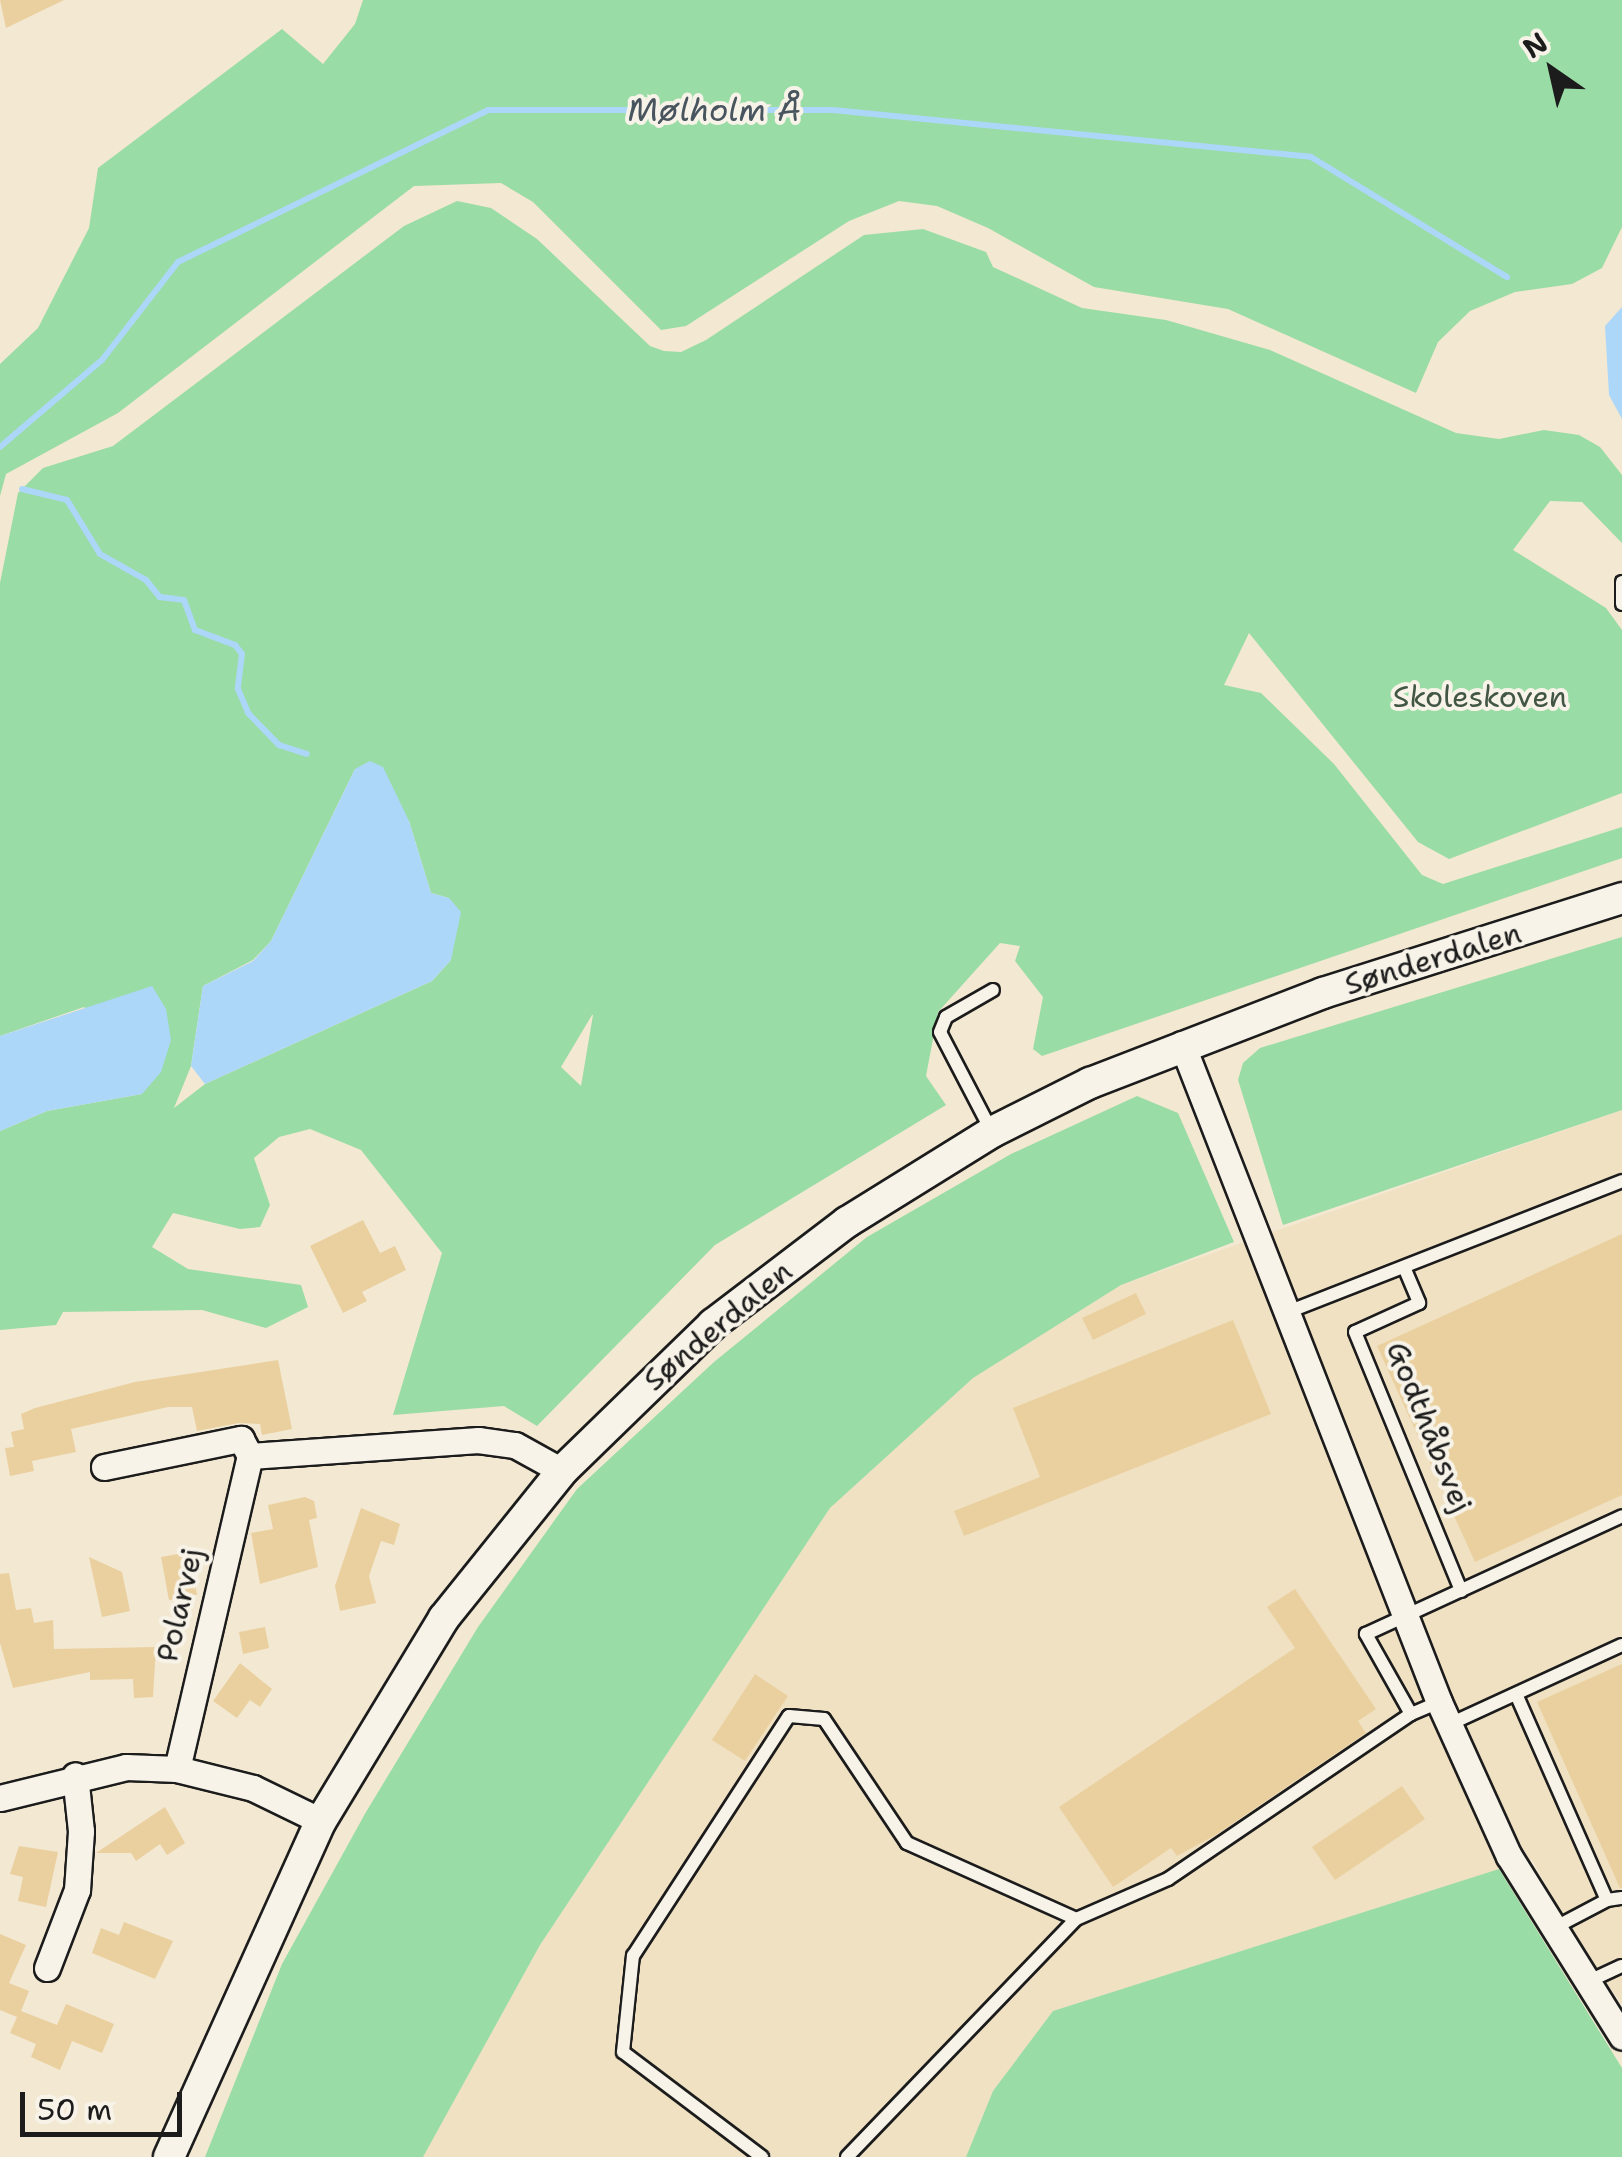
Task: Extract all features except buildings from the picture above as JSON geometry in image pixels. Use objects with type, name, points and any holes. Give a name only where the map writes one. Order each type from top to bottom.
[{"type":"street","name":"Sønderdalen","points":[[169,2157],[320,1821],[444,1618],[562,1471],[713,1324],[847,1222],[992,1132],[1182,1044],[1622,898]]},
{"type":"street","points":[[1182,1044],[1445,1713],[1550,1930],[1622,2037]]},
{"type":"street","points":[[104,1467],[242,1439],[250,1456],[478,1440],[516,1445],[562,1471]]},
{"type":"street","name":"Polarvej","points":[[176,1769],[250,1456]]},
{"type":"street","points":[[0,1798],[75,1775],[126,1766],[176,1769],[254,1788],[320,1821]]},
{"type":"street","points":[[48,1968],[77,1890],[82,1831],[75,1775]]},
{"type":"lane","points":[[1622,582],[1622,604]]},
{"type":"lane","points":[[992,1132],[940,1032],[946,1017],[993,990]]},
{"type":"lane","points":[[1288,1312],[1622,1181]]},
{"type":"lane","name":"Godthåbsvej","points":[[1404,1267],[1419,1303],[1356,1332],[1461,1591]]},
{"type":"lane","points":[[1410,1714],[1366,1634],[1622,1516]]},
{"type":"lane","points":[[847,2157],[1076,1919],[1168,1879],[1410,1714],[1445,1713],[1516,1694],[1622,1645]]},
{"type":"lane","points":[[1516,1694],[1616,1899],[1550,1930]]},
{"type":"lane","points":[[762,2157],[623,2052],[633,1956],[789,1716],[824,1718],[907,1843],[1076,1919]]},
{"type":"lane","points":[[1585,1983],[1622,1966]]},
{"type":"shaded area","points":[[1622,1110],[1622,2004],[1574,1937],[1532,1859],[1053,2011],[993,2091],[966,2157],[423,2157],[540,1945],[830,1508],[972,1378],[1121,1285]]},
{"type":"green space","points":[[363,0],[1622,0],[1622,227],[1602,268],[1572,284],[1515,292],[1470,311],[1438,342],[1416,393],[1228,309],[1094,287],[988,228],[937,206],[899,201],[849,221],[686,326],[661,330],[533,202],[501,183],[414,186],[118,413],[6,474],[0,496],[0,364],[38,328],[89,228],[98,168],[282,29],[323,64],[355,24]]},
{"type":"green space","name":"Skoleskoven","points":[[457,201],[491,208],[537,239],[650,346],[681,352],[706,340],[864,235],[923,229],[986,252],[993,267],[1082,308],[1166,320],[1270,350],[1456,433],[1499,439],[1544,430],[1579,435],[1600,447],[1622,475],[1622,543],[1582,502],[1550,501],[1513,550],[1606,608],[1622,630],[1622,793],[1449,859],[1418,842],[1249,633],[1224,685],[1261,693],[1334,764],[1422,875],[1443,884],[1622,827],[1622,858],[1042,1056],[1033,1049],[1043,997],[1015,961],[1020,946],[1000,943],[938,1012],[926,1076],[946,1105],[715,1245],[537,1426],[504,1406],[393,1415],[442,1253],[361,1150],[310,1129],[279,1137],[254,1158],[270,1205],[260,1227],[240,1229],[173,1213],[152,1247],[188,1269],[301,1285],[308,1307],[266,1328],[202,1310],[63,1312],[56,1325],[0,1330],[0,1131],[47,1111],[142,1094],[84,1007],[0,1036],[0,583],[18,493],[43,468],[113,446],[404,226]],"holes":[[[355,769],[409,821],[431,893],[449,898],[451,960],[432,981],[205,1084],[174,1108],[191,1066],[203,986],[253,960],[271,941]],[[593,1015],[581,1086],[561,1067]]]},
{"type":"green space","points":[[1622,937],[1622,1110],[1283,1225],[1238,1080],[1243,1063],[1260,1048]]},
{"type":"green space","points":[[1137,1096],[1178,1113],[1234,1242],[1121,1285],[973,1378],[830,1508],[540,1945],[423,2157],[205,2157],[282,1964],[366,1812],[478,1627],[577,1489],[714,1362],[867,1237],[1011,1154]]},
{"type":"green space","points":[[1499,1869],[1622,2068],[1622,2157],[966,2157],[993,2091],[1053,2011]]},
{"type":"water","points":[[1622,307],[1622,419],[1609,395],[1605,326]]},
{"type":"water","points":[[370,761],[383,767],[409,821],[431,893],[449,898],[461,912],[451,960],[432,981],[205,1084],[191,1066],[203,986],[253,961],[271,941],[355,769]]},
{"type":"water","points":[[152,986],[166,1009],[171,1040],[161,1072],[142,1094],[47,1111],[0,1131],[0,1036]]},
{"type":"waterway","name":"Mølholm Å","points":[[0,447],[102,360],[178,262],[488,110],[833,110],[1311,157],[1507,277]]},
{"type":"waterway","points":[[22,489],[67,500],[100,554],[146,580],[160,597],[184,600],[195,630],[235,645],[242,654],[238,689],[248,713],[279,745],[307,754]]}]
